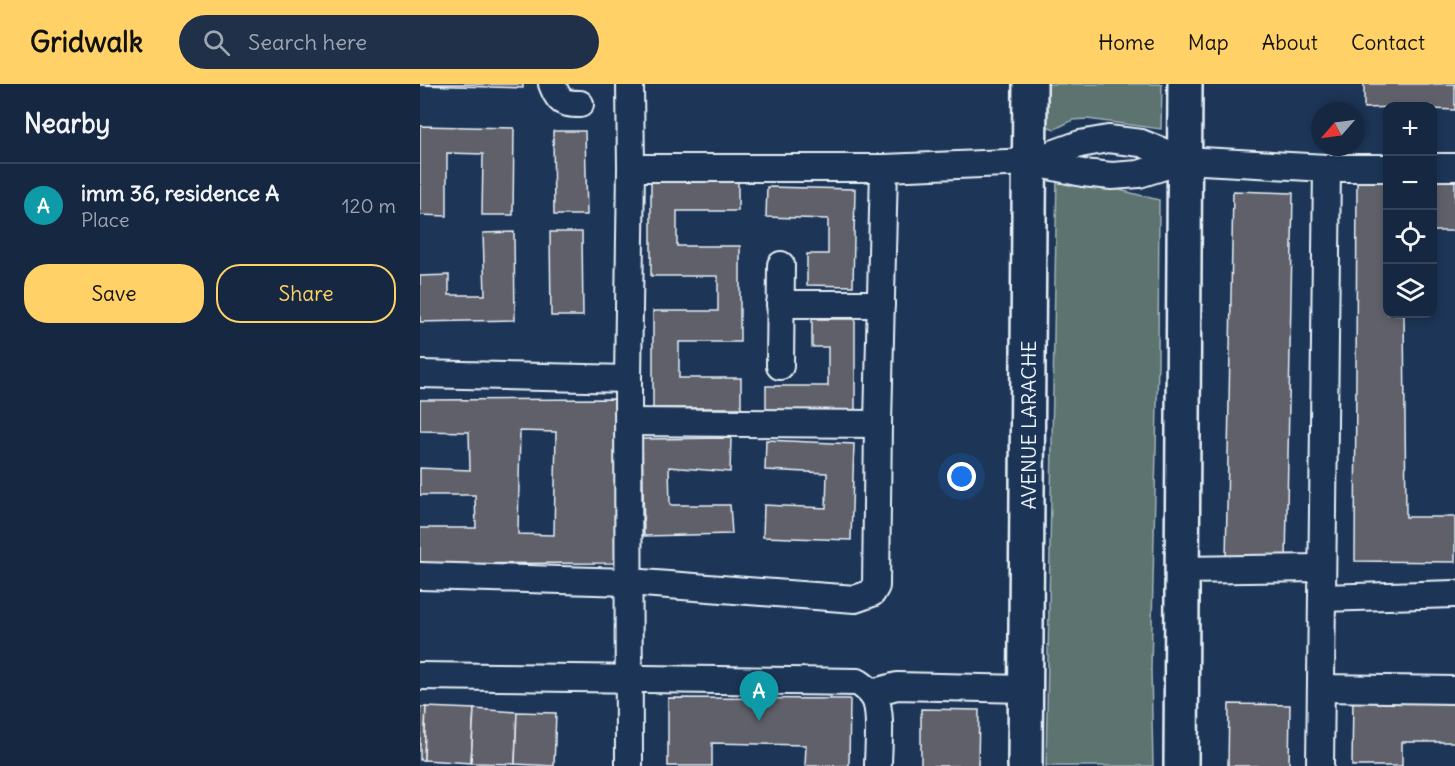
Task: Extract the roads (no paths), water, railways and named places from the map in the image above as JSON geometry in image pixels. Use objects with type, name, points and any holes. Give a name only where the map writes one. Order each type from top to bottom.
[{"type":"main road","name":"AVENUE LARACHE","points":[[1025,766],[1030,84]]},
{"type":"main road","points":[[1181,766],[1185,84]]},
{"type":"street","points":[[552,84],[558,98],[566,104],[580,104]]},
{"type":"street","points":[[629,766],[630,84]]},
{"type":"street","points":[[1030,162],[1080,144],[1108,139],[1141,143],[1184,160],[1327,168],[1383,168]]},
{"type":"street","points":[[631,168],[884,168],[1030,162],[1083,173],[1112,176],[1139,174],[1184,160]]},
{"type":"street","points":[[1437,167],[1455,167]]},
{"type":"street","points":[[420,576],[629,582],[855,599],[872,593],[876,586],[884,168]]},
{"type":"street","points":[[1320,766],[1327,168]]},
{"type":"street","points":[[780,366],[781,265]]},
{"type":"street","points":[[780,304],[881,304]]},
{"type":"street","points":[[420,374],[628,379]]},
{"type":"street","points":[[629,422],[878,424]]},
{"type":"street","points":[[1182,570],[1322,568]]},
{"type":"street","points":[[1322,598],[1455,594]]},
{"type":"street","points":[[420,676],[858,682],[873,695],[878,708],[878,766]]},
{"type":"street","points":[[873,695],[897,686],[1026,689]]},
{"type":"street","points":[[1321,688],[1455,690]]},
{"type":"place","name":"imm 36, residence A","points":[[759,721]]}]
